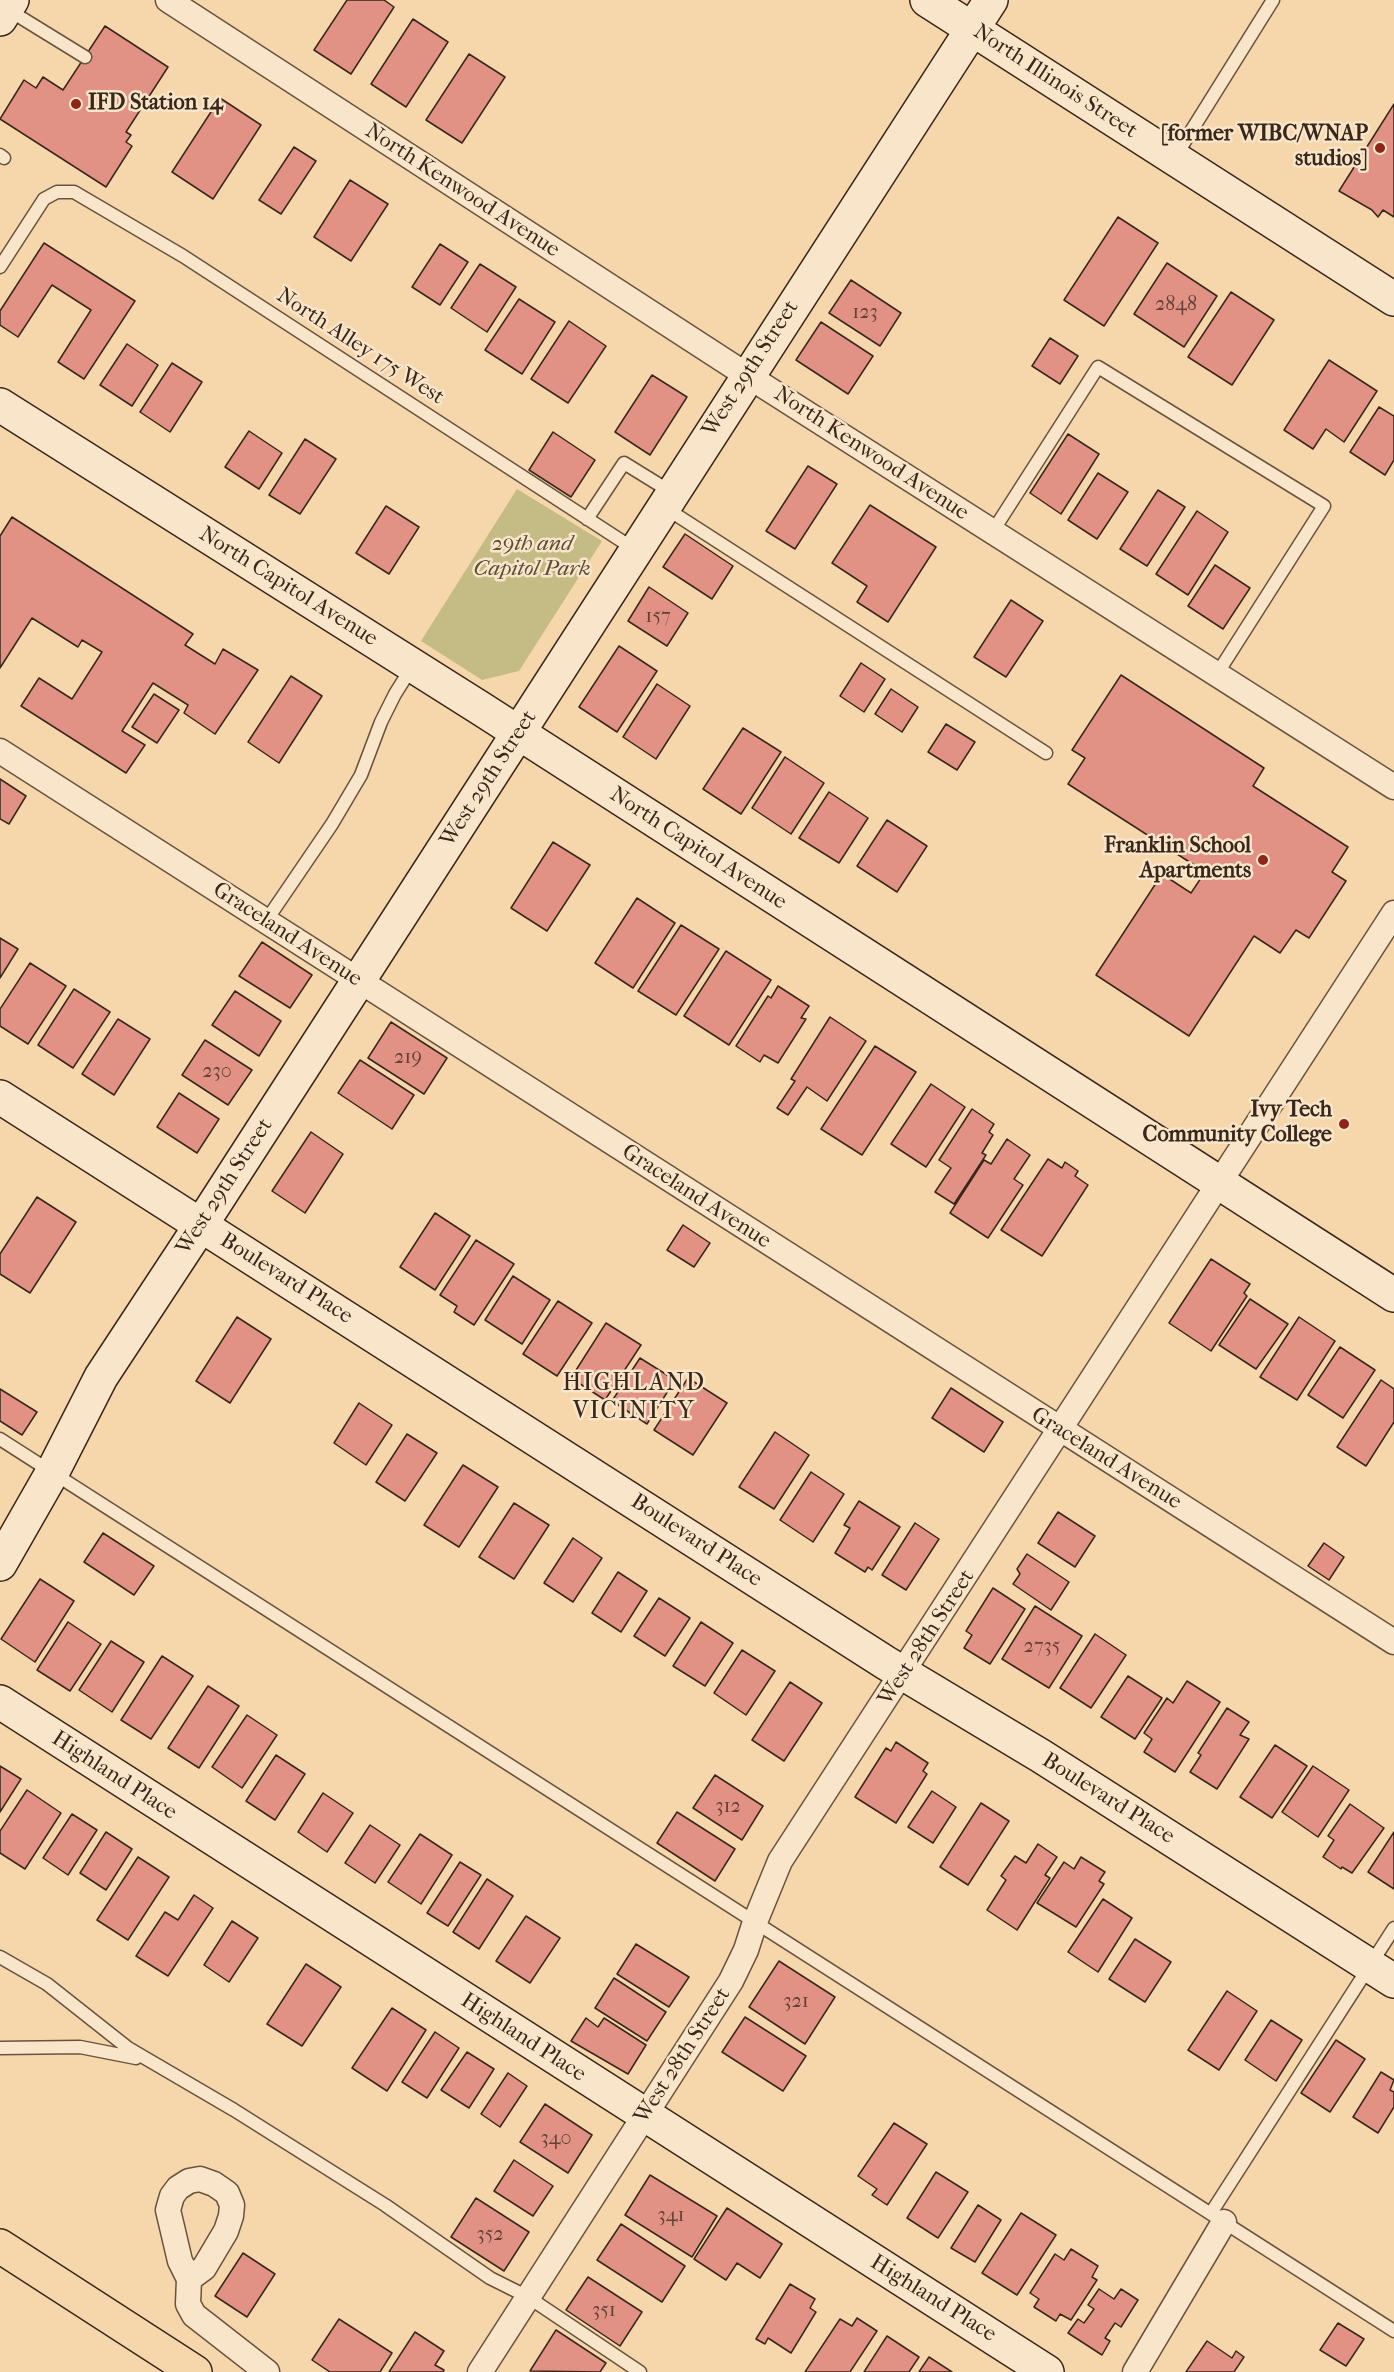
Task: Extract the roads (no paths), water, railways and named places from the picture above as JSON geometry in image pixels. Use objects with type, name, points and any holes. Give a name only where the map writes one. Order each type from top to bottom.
[{"type":"highway","points":[[0,2246],[195,2372]]},
{"type":"main road","name":"North Illinois Street","points":[[927,0],[1394,299]]},
{"type":"main road","name":"West 29th Street","points":[[0,1564],[52,1473],[101,1377],[519,734],[635,549],[991,0]]},
{"type":"main road","name":"North Capitol Avenue","points":[[0,405],[413,666],[1218,1185],[1394,1295]]},
{"type":"main road","name":"Boulevard Place","points":[[0,1097],[903,1674],[1041,1756],[1382,1973]]},
{"type":"main road","name":"Highland Place","points":[[0,1702],[1047,2372]]},
{"type":"street","name":"North Kenwood Avenue","points":[[168,0],[748,376],[1394,787]]},
{"type":"street","name":"Graceland Avenue","points":[[0,751],[1394,1642]]},
{"type":"street","name":"West 28th Street","points":[[480,2372],[731,1981],[746,1950],[754,1922],[780,1861],[1061,1431],[1394,913]]},
{"type":"street","points":[[1135,2372],[1217,2218]]},
{"type":"street","points":[[189,2279],[188,2304],[191,2312],[267,2372]]},
{"type":"lane","points":[[1174,158],[1272,0]]},
{"type":"lane","points":[[6,9],[85,57]]},
{"type":"lane","name":"North Alley 175 West","points":[[0,267],[44,199],[57,192],[74,192],[183,256],[635,549]]},
{"type":"lane","points":[[993,531],[1098,367],[1324,506],[1217,674]]},
{"type":"lane","points":[[587,519],[624,463],[667,500],[1046,753]]},
{"type":"lane","points":[[266,921],[332,824],[361,775],[381,722],[413,666]]},
{"type":"lane","points":[[0,1439],[1394,2331]]},
{"type":"lane","points":[[1217,2218],[1382,1973],[1394,1928]]},
{"type":"lane","points":[[0,1957],[47,1984],[128,2048],[234,2110],[375,2199],[490,2278],[528,2297],[640,2372]]},
{"type":"lane","points":[[0,2048],[80,2047],[150,2062]]},
{"type":"place","name":"IFD Station 14","points":[[76,104]]},
{"type":"place","name":"[former WIBC/WNAP studios]","points":[[1380,148]]},
{"type":"place","name":"Franklin School Apartments","points":[[1263,860]]},
{"type":"place","name":"Ivy Tech Community College","points":[[1344,1124]]},
{"type":"district","name":"HIGHLAND VICINITY","points":[[634,1398]]},
{"type":"park label","name":"29th and Capitol Park","points":[[532,558]]}]
